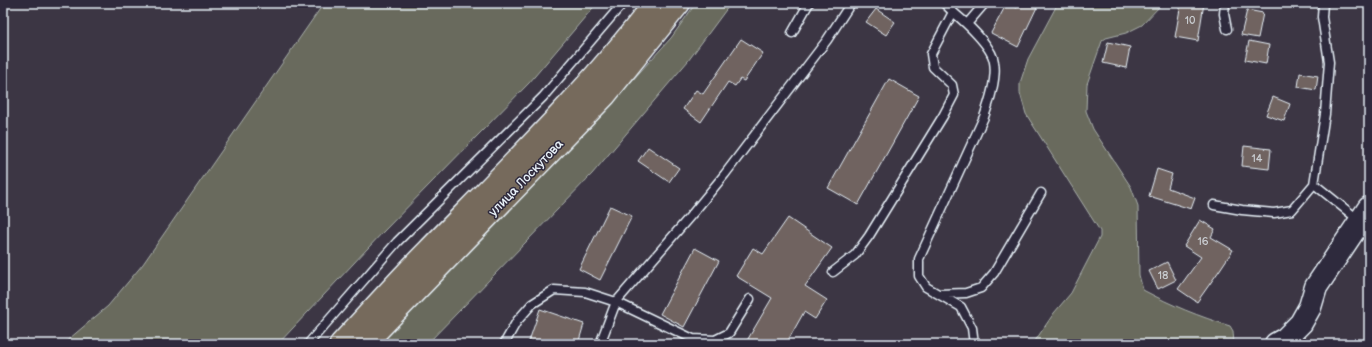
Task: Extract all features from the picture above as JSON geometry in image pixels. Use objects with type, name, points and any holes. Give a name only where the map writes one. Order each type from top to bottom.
[{"type":"main road","name":"улица Лоскутова","points":[[341,344],[421,257],[562,113],[630,36],[655,3]]},
{"type":"main road","name":"улица Лоскутова","points":[[364,344],[511,194],[605,95],[679,3]]},
{"type":"street","points":[[1276,344],[1286,339],[1301,323],[1310,307],[1316,287],[1364,214]]},
{"type":"lane","points":[[308,344],[397,242],[543,97],[623,3]]},
{"type":"lane","points":[[792,33],[809,3]]},
{"type":"lane","points":[[600,344],[616,302],[725,174],[827,40],[851,3]]},
{"type":"lane","points":[[944,3],[967,24],[990,50],[994,62],[993,80],[991,98],[984,117],[919,259],[919,276],[926,287],[961,307],[972,328],[974,344]]},
{"type":"lane","points":[[967,24],[985,3]]},
{"type":"lane","points":[[1225,3],[1224,14],[1227,29]]},
{"type":"lane","points":[[1214,205],[1242,210],[1274,213],[1292,210],[1314,184],[1326,114],[1329,62],[1322,17],[1323,3]]},
{"type":"lane","points":[[833,272],[854,255],[869,236],[943,116],[954,95],[952,85],[933,67],[932,54],[953,12]]},
{"type":"lane","points":[[1314,184],[1364,214]]},
{"type":"lane","points":[[939,294],[966,293],[981,288],[994,273],[1041,193]]},
{"type":"lane","points":[[504,344],[518,321],[532,304],[554,290],[585,292],[616,302],[693,339],[715,340],[729,333],[750,299]]},
{"type":"green space","points":[[324,3],[597,3],[529,83],[383,232],[278,344],[63,344],[108,306],[143,264]]},
{"type":"green space","points":[[696,3],[731,3],[688,61],[592,174],[427,344],[379,344],[481,233],[577,141],[671,38]]},
{"type":"green space","points":[[1058,3],[1166,3],[1160,6],[1142,25],[1126,33],[1106,38],[1102,41],[1087,84],[1086,111],[1093,129],[1131,187],[1138,206],[1139,275],[1143,290],[1186,310],[1230,326],[1233,331],[1234,344],[1033,344],[1054,313],[1071,293],[1100,237],[1100,231],[1026,114],[1020,93],[1020,83],[1028,59]]},
{"type":"building","points":[[1007,3],[1017,8],[1019,3],[1039,3],[1018,47],[991,33]]},
{"type":"building","points":[[1181,3],[1204,3],[1198,41],[1175,37]]},
{"type":"building","points":[[876,9],[895,22],[886,35],[866,22]]},
{"type":"building","points":[[1247,10],[1263,13],[1258,38],[1241,35]]},
{"type":"building","points":[[741,39],[763,53],[744,81],[740,79],[735,86],[728,82],[701,122],[683,109],[696,90],[703,94]]},
{"type":"building","points":[[1249,41],[1269,45],[1266,64],[1245,60]]},
{"type":"building","points":[[1108,42],[1130,47],[1126,68],[1103,63]]},
{"type":"building","points":[[1300,73],[1318,76],[1316,90],[1298,87]]},
{"type":"building","points":[[889,79],[919,96],[858,205],[828,188]]},
{"type":"building","points":[[1273,97],[1290,104],[1284,121],[1266,115]]},
{"type":"building","points":[[1244,146],[1271,149],[1269,169],[1242,166]]},
{"type":"building","points":[[648,147],[679,168],[669,182],[638,161]]},
{"type":"building","points":[[1157,169],[1172,174],[1168,188],[1195,198],[1191,209],[1149,196]]},
{"type":"building","points":[[610,206],[632,216],[600,280],[579,269]]},
{"type":"building","points":[[788,218],[832,248],[805,286],[827,300],[815,319],[804,312],[786,344],[745,344],[772,298],[736,276],[753,248],[763,254]]},
{"type":"building","points":[[1200,220],[1215,229],[1211,237],[1233,250],[1197,302],[1178,289],[1201,257],[1184,246]]},
{"type":"building","points":[[695,248],[719,261],[684,327],[660,314]]},
{"type":"building","points":[[1167,262],[1176,280],[1158,289],[1149,271]]},
{"type":"building","points":[[540,309],[584,324],[578,344],[528,344]]}]
